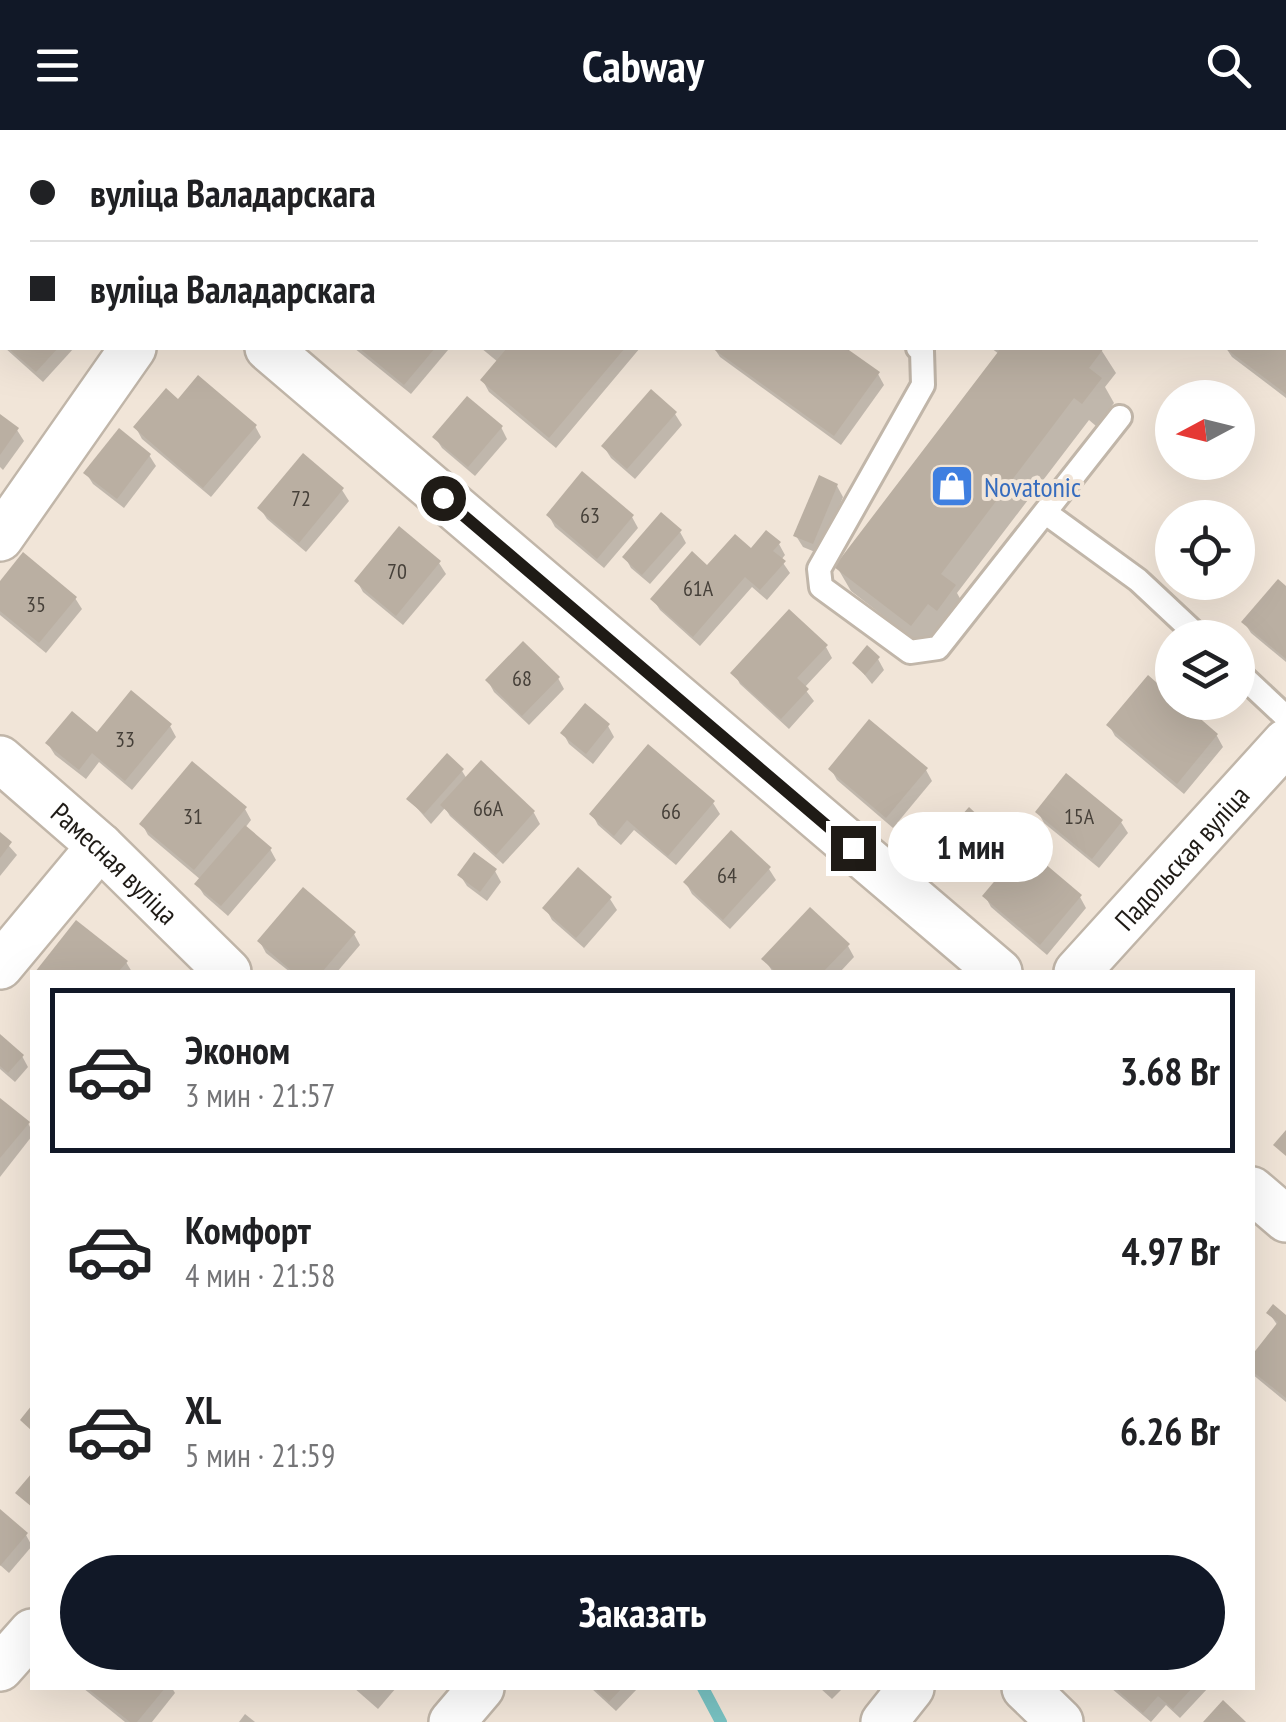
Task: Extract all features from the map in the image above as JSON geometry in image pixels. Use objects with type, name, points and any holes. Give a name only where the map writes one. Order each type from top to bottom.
[{"type":"street","points":[[0,538],[131,350]]},
{"type":"street","points":[[270,350],[997,970]]},
{"type":"street","name":"Падольская вуліца","points":[[1079,970],[1286,742]]},
{"type":"street","name":"Рамесная вуліца","points":[[0,758],[100,846],[226,970]]},
{"type":"street","points":[[0,966],[100,846]]},
{"type":"street","points":[[1255,1193],[1286,1219]]},
{"type":"street","points":[[0,1668],[30,1634]]},
{"type":"street","points":[[452,1722],[479,1690]]},
{"type":"street","points":[[884,1722],[909,1690]]},
{"type":"street","points":[[1027,1690],[1060,1722]]},
{"type":"lane","points":[[921,350],[924,386],[819,569],[821,587],[910,652],[938,648],[1120,416]]},
{"type":"lane","points":[[1046,512],[1138,580],[1181,620]]},
{"type":"lane","points":[[1255,688],[1286,717]]},
{"type":"building","points":[[10,350],[56,350],[36,372]]},
{"type":"building","points":[[361,350],[433,350],[404,385]]},
{"type":"building","points":[[505,350],[623,350],[549,438],[480,380]]},
{"type":"building","points":[[715,350],[849,350],[880,372],[834,436]]},
{"type":"building","name":"Novatonic","points":[[999,350],[1102,350],[1089,368],[1102,378],[1082,404],[1074,398],[941,574],[956,585],[937,611],[928,604],[911,626],[834,567]]},
{"type":"building","points":[[1228,350],[1286,350],[1286,394]]},
{"type":"building","points":[[198,375],[257,425],[203,488],[133,427],[166,388],[178,399]]},
{"type":"building","points":[[651,389],[677,412],[627,469],[601,446]]},
{"type":"building","points":[[467,396],[503,426],[468,467],[432,437]]},
{"type":"building","points":[[0,414],[19,428],[0,455]]},
{"type":"building","points":[[119,428],[151,454],[117,499],[83,473]]},
{"type":"building","points":[[303,453],[344,488],[299,543],[257,508]]},
{"type":"building","points":[[582,471],[634,515],[597,559],[546,515]]},
{"type":"building","points":[[819,475],[838,484],[813,544],[793,536]]},
{"type":"building","points":[[661,512],[682,530],[642,575],[622,557]]},
{"type":"building","points":[[399,526],[441,561],[396,616],[354,581]]},
{"type":"building","points":[[766,530],[781,542],[773,551],[786,561],[760,590],[745,577],[693,637],[650,599],[692,551],[707,565],[735,534],[751,548]]},
{"type":"building","points":[[23,552],[77,597],[39,643],[0,611],[0,581]]},
{"type":"building","points":[[1278,579],[1286,586],[1286,659],[1255,634],[1255,620],[1243,620]]},
{"type":"building","points":[[789,609],[828,645],[797,678],[809,689],[781,719],[730,673]]},
{"type":"building","points":[[523,641],[560,677],[522,716],[485,680]]},
{"type":"building","points":[[867,645],[880,657],[865,675],[852,663]]},
{"type":"building","points":[[1148,675],[1155,681],[1155,720],[1202,720],[1218,734],[1177,784],[1106,725]]},
{"type":"building","points":[[131,690],[172,724],[125,781],[92,753],[79,770],[45,743],[72,711],[97,732]]},
{"type":"building","points":[[585,703],[610,724],[586,754],[560,733]]},
{"type":"building","points":[[869,719],[928,768],[886,818],[828,769]]},
{"type":"building","points":[[648,744],[715,801],[668,856],[627,820],[614,836],[589,814]]},
{"type":"building","points":[[447,753],[464,769],[424,814],[406,799]]},
{"type":"building","points":[[481,760],[535,811],[496,855],[440,805]]},
{"type":"building","points":[[192,761],[247,807],[194,870],[139,824]]},
{"type":"building","points":[[1066,773],[1123,820],[1092,859],[1035,812]]},
{"type":"building","points":[[969,807],[987,824],[946,870],[928,853]]},
{"type":"building","points":[[245,825],[272,848],[221,906],[194,884]]},
{"type":"building","points":[[731,830],[771,867],[723,920],[683,882]]},
{"type":"building","points":[[0,832],[12,842],[0,858]]},
{"type":"building","points":[[1024,846],[1082,895],[1040,945],[982,896]]},
{"type":"building","points":[[474,852],[497,869],[480,892],[457,875]]},
{"type":"building","points":[[578,867],[612,897],[576,938],[542,908]]},
{"type":"building","points":[[303,887],[356,932],[324,970],[291,970],[257,941]]},
{"type":"building","points":[[810,907],[850,944],[825,970],[774,970],[761,959]]},
{"type":"building","points":[[76,920],[128,961],[120,970],[37,970]]},
{"type":"building","points":[[0,1034],[24,1055],[8,1073],[0,1066]]},
{"type":"building","points":[[0,1098],[30,1122],[0,1158]]},
{"type":"building","points":[[1286,1130],[1286,1156],[1273,1145]]},
{"type":"building","points":[[1273,1304],[1286,1315],[1286,1398],[1255,1373],[1255,1351],[1278,1322],[1266,1313]]},
{"type":"building","points":[[30,1408],[30,1429],[20,1420]]},
{"type":"building","points":[[30,1475],[30,1505],[15,1493]]},
{"type":"building","points":[[0,1509],[28,1533],[0,1566]]},
{"type":"building","points":[[90,1690],[163,1690],[137,1722],[130,1722]]},
{"type":"building","points":[[596,1690],[620,1690],[609,1702]]},
{"type":"building","points":[[1117,1690],[1190,1690],[1173,1709],[1158,1696],[1143,1713]]},
{"type":"building","points":[[1223,1700],[1246,1722],[1203,1722]]},
{"type":"waterway","points":[[704,1690],[721,1722]]},
{"type":"place","name":"Novatonic","points":[[952,486]]},
{"type":"route","points":[[443,498],[853,848]]}]
